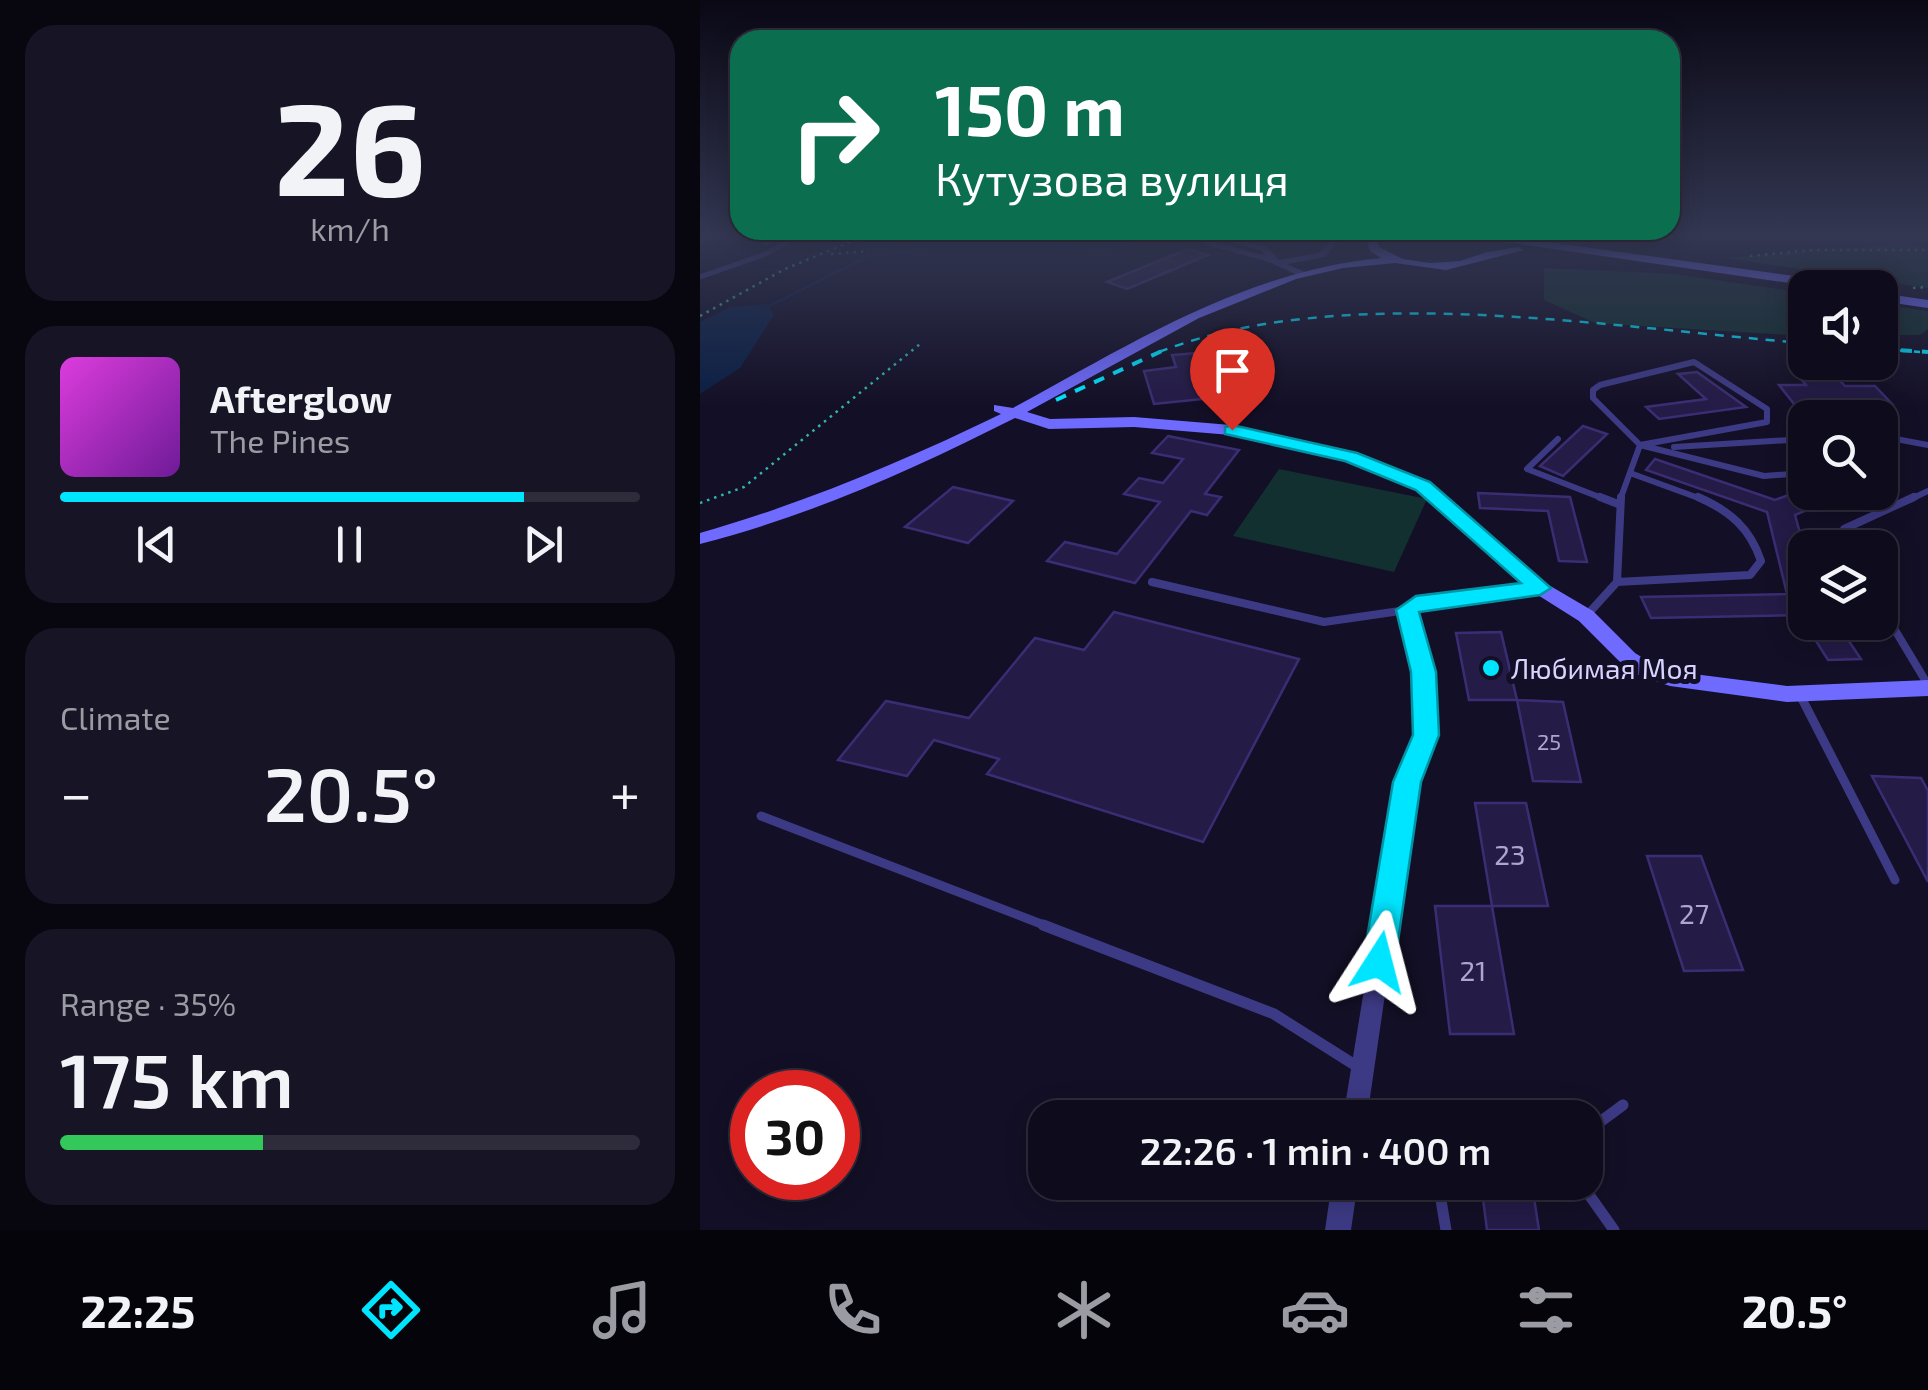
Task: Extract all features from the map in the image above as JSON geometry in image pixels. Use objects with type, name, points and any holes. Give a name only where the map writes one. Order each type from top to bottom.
[{"type":"main road","points":[[700,526],[818,492],[1006,410],[1249,291]]},
{"type":"main road","points":[[1898,297],[1928,302]]},
{"type":"main road","points":[[700,539],[879,480],[1006,410],[1049,424],[1134,422],[1232,430],[1351,457],[1423,486],[1540,588],[1586,616],[1648,671],[1712,686],[1799,693],[1928,687]]},
{"type":"street","points":[[1358,1100],[1407,782],[1426,735],[1424,672],[1407,610],[1416,603],[1540,588]]},
{"type":"street","points":[[1338,1230],[1342,1200]]},
{"type":"lane","points":[[1640,446],[1767,422],[1770,414],[1694,362],[1600,385],[1593,390],[1594,398],[1640,446],[1788,441]]},
{"type":"lane","points":[[1558,439],[1527,469],[1618,504]]},
{"type":"lane","points":[[1898,439],[1928,445]]},
{"type":"lane","points":[[1586,616],[1618,582],[1618,504],[1640,446]]},
{"type":"lane","points":[[1664,448],[1777,481],[1788,477]]},
{"type":"lane","points":[[1618,582],[1750,574],[1761,561],[1749,526],[1729,511],[1630,473]]},
{"type":"lane","points":[[1844,530],[1928,490]]},
{"type":"lane","points":[[1152,582],[1324,622],[1407,610]]},
{"type":"lane","points":[[1898,636],[1928,687]]},
{"type":"lane","points":[[1799,693],[1895,880]]},
{"type":"lane","points":[[761,816],[1274,1014],[1362,1070]]},
{"type":"lane","points":[[1603,1120],[1623,1105]]},
{"type":"lane","points":[[1441,1200],[1446,1230]]},
{"type":"lane","points":[[1593,1200],[1614,1230]]},
{"type":"path","points":[[700,316],[744,291]]},
{"type":"path","points":[[700,503],[744,487],[920,344]]},
{"type":"green space","points":[[1544,291],[1788,291],[1788,335],[1595,323],[1544,300]]},
{"type":"green space","points":[[1898,307],[1928,311],[1928,329],[1920,335],[1898,335]]},
{"type":"green space","points":[[1279,469],[1427,499],[1394,572],[1233,536]]},
{"type":"water","points":[[767,304],[774,315],[740,368],[700,394],[700,322],[730,307]]},
{"type":"building","points":[[1196,353],[1213,398],[1154,404],[1144,371],[1176,367],[1172,355]]},
{"type":"building","points":[[1697,372],[1746,407],[1659,419],[1646,407],[1706,399],[1678,374]]},
{"type":"building","points":[[1802,380],[1839,380],[1845,386],[1875,386],[1888,400],[1791,400],[1779,385],[1806,385]]},
{"type":"building","points":[[1583,426],[1607,434],[1563,476],[1540,466]]},
{"type":"building","points":[[1168,436],[1239,450],[1205,494],[1221,497],[1207,515],[1191,511],[1135,583],[1047,561],[1065,542],[1117,554],[1160,502],[1124,494],[1139,478],[1163,483],[1183,459],[1152,453]]},
{"type":"building","points":[[1655,459],[1775,500],[1788,495],[1788,510],[1807,510],[1795,515],[1799,530],[1788,530],[1788,615],[1651,618],[1641,597],[1787,594],[1767,512],[1646,470]]},
{"type":"building","points":[[953,487],[1013,501],[968,543],[905,527]]},
{"type":"building","points":[[1478,493],[1570,497],[1587,562],[1559,561],[1548,511],[1480,508]]},
{"type":"building","points":[[1114,612],[1299,659],[1203,842],[987,774],[999,759],[934,740],[907,776],[838,760],[886,701],[969,718],[1035,638],[1084,650]]},
{"type":"building","points":[[1501,632],[1517,700],[1469,700],[1456,633]]},
{"type":"building","points":[[1815,640],[1848,640],[1861,659],[1828,660]]},
{"type":"building","points":[[1517,700],[1563,702],[1581,782],[1533,781]]},
{"type":"building","points":[[1872,776],[1921,778],[1928,791],[1928,882]]},
{"type":"building","points":[[1475,803],[1526,803],[1548,906],[1492,906]]},
{"type":"building","points":[[1647,856],[1701,856],[1743,970],[1684,971]]},
{"type":"building","points":[[1435,906],[1492,906],[1514,1034],[1450,1034]]},
{"type":"building","points":[[1483,1200],[1534,1200],[1539,1230],[1487,1230]]},
{"type":"waterway","points":[[765,308],[798,291]]},
{"type":"railway","points":[[1161,352],[1232,330],[1310,318],[1393,314],[1563,320],[1788,341]]},
{"type":"railway","points":[[1161,352],[1166,349]]},
{"type":"railway","points":[[1920,352],[1880,349],[1928,352]]},
{"type":"railway","points":[[1056,400],[1161,352]]},
{"type":"place","name":"Любимая Моя","points":[[1491,668]]},
{"type":"route","points":[[1232,430],[1351,457],[1423,486],[1540,588],[1409,605],[1407,610],[1424,672],[1426,735],[1407,782],[1379,962]]}]
